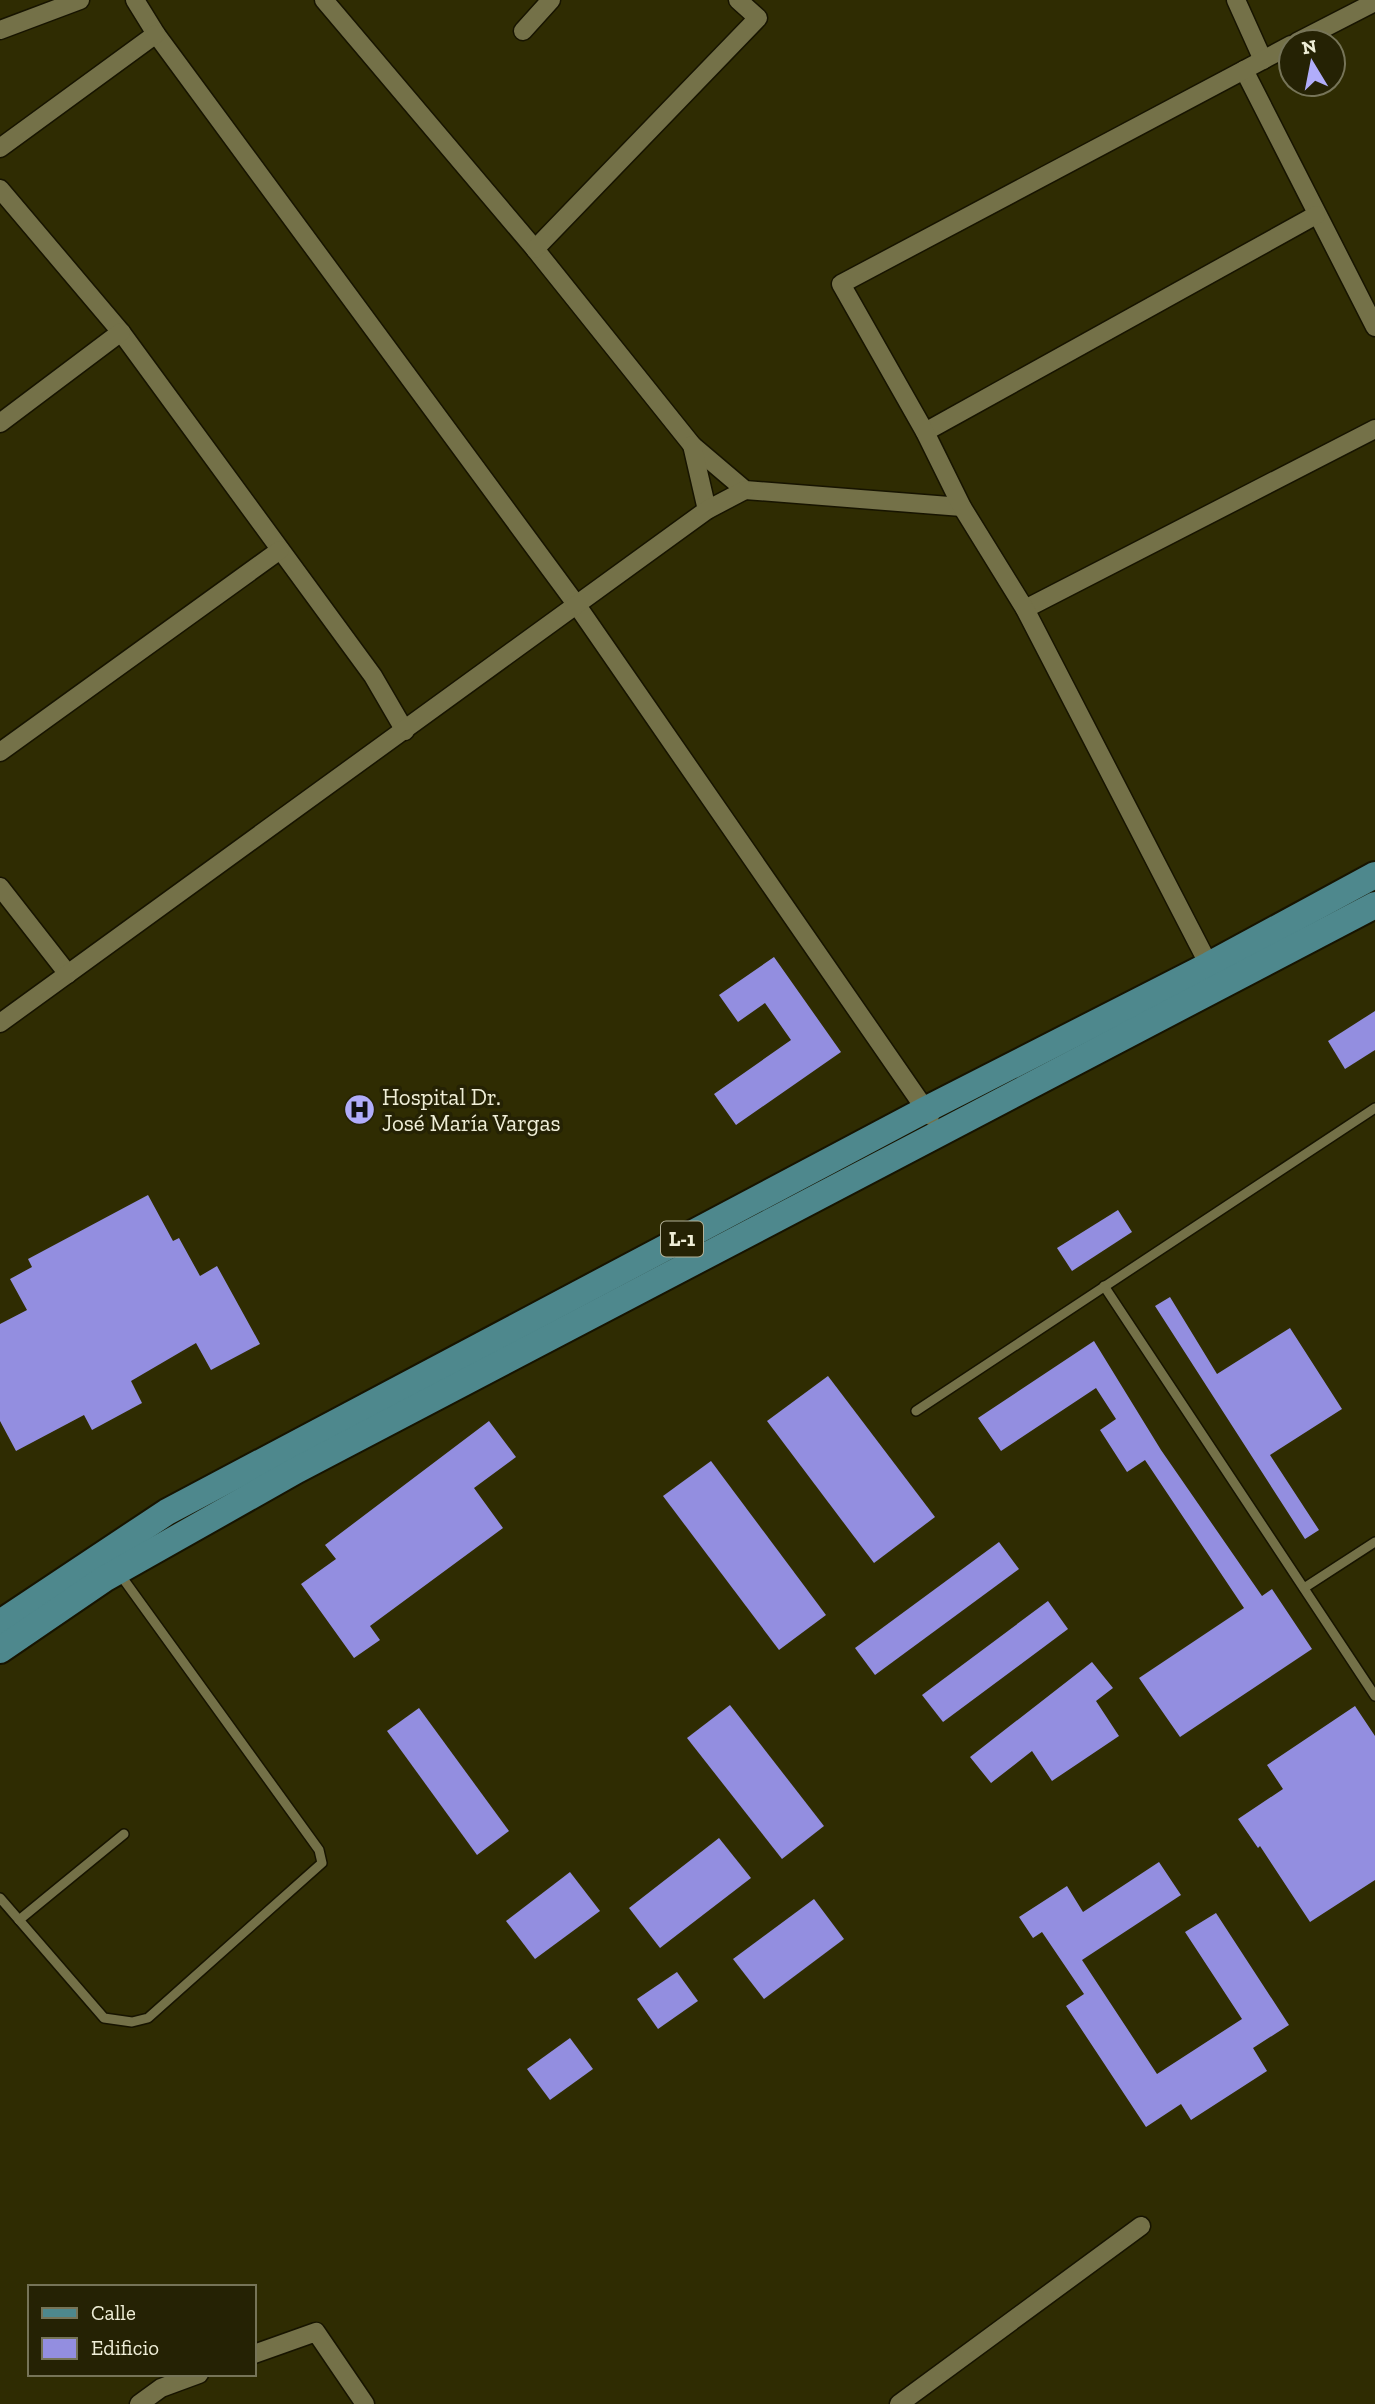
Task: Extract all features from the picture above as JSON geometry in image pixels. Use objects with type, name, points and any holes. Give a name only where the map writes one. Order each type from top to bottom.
[{"type":"main road","name":"L-1","points":[[0,1623],[167,1512],[925,1110],[1209,965],[1375,876]]},
{"type":"main road","name":"L-1","points":[[0,1650],[118,1571],[298,1470],[1375,905]]},
{"type":"street","points":[[0,30],[80,0]]},
{"type":"street","points":[[135,0],[156,34],[576,604],[942,1133]]},
{"type":"street","points":[[324,0],[535,248],[692,446],[746,490]]},
{"type":"street","points":[[523,31],[551,0]]},
{"type":"street","points":[[535,248],[758,18],[738,0]]},
{"type":"street","points":[[1236,0],[1263,60]]},
{"type":"street","points":[[1324,28],[1375,2]]},
{"type":"street","points":[[0,148],[156,34]]},
{"type":"street","points":[[1209,965],[1025,609],[962,507],[925,432],[841,284],[1277,52]]},
{"type":"street","points":[[1244,70],[1375,327]]},
{"type":"street","points":[[0,189],[121,332],[373,676],[405,731]]},
{"type":"street","points":[[925,432],[1316,215]]},
{"type":"street","points":[[0,423],[121,332]]},
{"type":"street","points":[[1025,609],[1375,429]]},
{"type":"street","points":[[692,446],[707,510]]},
{"type":"street","points":[[0,1023],[707,510],[746,490],[962,507]]},
{"type":"street","points":[[0,752],[280,550]]},
{"type":"street","points":[[0,887],[68,974]]},
{"type":"street","points":[[899,2404],[1141,2226]]},
{"type":"street","points":[[256,2353],[316,2332],[365,2404]]},
{"type":"street","points":[[139,2404],[161,2388],[194,2376]]},
{"type":"lane","points":[[916,1411],[1375,1108]]},
{"type":"lane","points":[[1104,1286],[1375,1696]]},
{"type":"lane","points":[[1304,1588],[1375,1542]]},
{"type":"lane","points":[[0,1898],[104,2018],[132,2022],[148,2018],[322,1863],[319,1850],[118,1571]]},
{"type":"lane","points":[[19,1920],[124,1834]]},
{"type":"building","points":[[774,957],[841,1052],[736,1125],[714,1094],[791,1040],[765,1003],[738,1022],[719,995]]},
{"type":"building","points":[[1375,1011],[1375,1050],[1345,1069],[1328,1041]]},
{"type":"building","points":[[148,1195],[173,1241],[179,1238],[200,1276],[217,1266],[260,1344],[211,1370],[196,1343],[131,1381],[142,1403],[92,1430],[84,1415],[16,1451],[0,1421],[0,1324],[27,1310],[10,1279],[32,1267],[28,1259]]},
{"type":"building","points":[[1118,1210],[1132,1232],[1072,1271],[1057,1248]]},
{"type":"building","points":[[1170,1297],[1217,1374],[1290,1328],[1342,1409],[1270,1455],[1319,1530],[1305,1539],[1155,1306]]},
{"type":"building","points":[[1094,1341],[1161,1450],[1262,1596],[1272,1589],[1312,1649],[1180,1737],[1139,1678],[1244,1608],[1145,1460],[1127,1472],[1100,1430],[1116,1419],[1096,1388],[1001,1451],[978,1418]]},
{"type":"building","points":[[828,1376],[935,1517],[874,1563],[767,1421]]},
{"type":"building","points":[[489,1421],[516,1457],[474,1488],[503,1528],[370,1626],[380,1640],[354,1658],[301,1584],[336,1559],[325,1545]]},
{"type":"building","points":[[711,1461],[826,1615],[779,1650],[663,1496]]},
{"type":"building","points":[[999,1542],[1019,1569],[875,1675],[855,1648]]},
{"type":"building","points":[[1048,1601],[1068,1629],[943,1722],[922,1695]]},
{"type":"building","points":[[1092,1662],[1113,1688],[1096,1701],[1119,1736],[1052,1781],[1032,1751],[991,1783],[970,1757]]},
{"type":"building","points":[[730,1705],[824,1826],[782,1859],[687,1738]]},
{"type":"building","points":[[1355,1706],[1375,1736],[1375,1880],[1310,1922],[1260,1846],[1258,1848],[1238,1819],[1283,1789],[1267,1765]]},
{"type":"building","points":[[419,1708],[509,1831],[477,1855],[387,1731]]},
{"type":"building","points":[[719,1838],[751,1878],[660,1948],[629,1908]]},
{"type":"building","points":[[1159,1862],[1181,1895],[1082,1960],[1157,2074],[1242,2019],[1185,1932],[1216,1913],[1289,2025],[1253,2048],[1267,2071],[1191,2120],[1181,2104],[1146,2127],[1066,2006],[1084,1994],[1042,1932],[1033,1938],[1019,1917],[1067,1886],[1083,1912]]},
{"type":"building","points":[[570,1872],[600,1911],[535,1959],[506,1921]]},
{"type":"building","points":[[814,1899],[844,1939],[764,1999],[733,1959]]},
{"type":"building","points":[[677,1972],[698,2001],[658,2029],[637,1999]]},
{"type":"building","points":[[570,2038],[593,2069],[550,2100],[527,2069]]},
{"type":"place","name":"Hospital Dr. José María Vargas","points":[[359,1110]]}]
